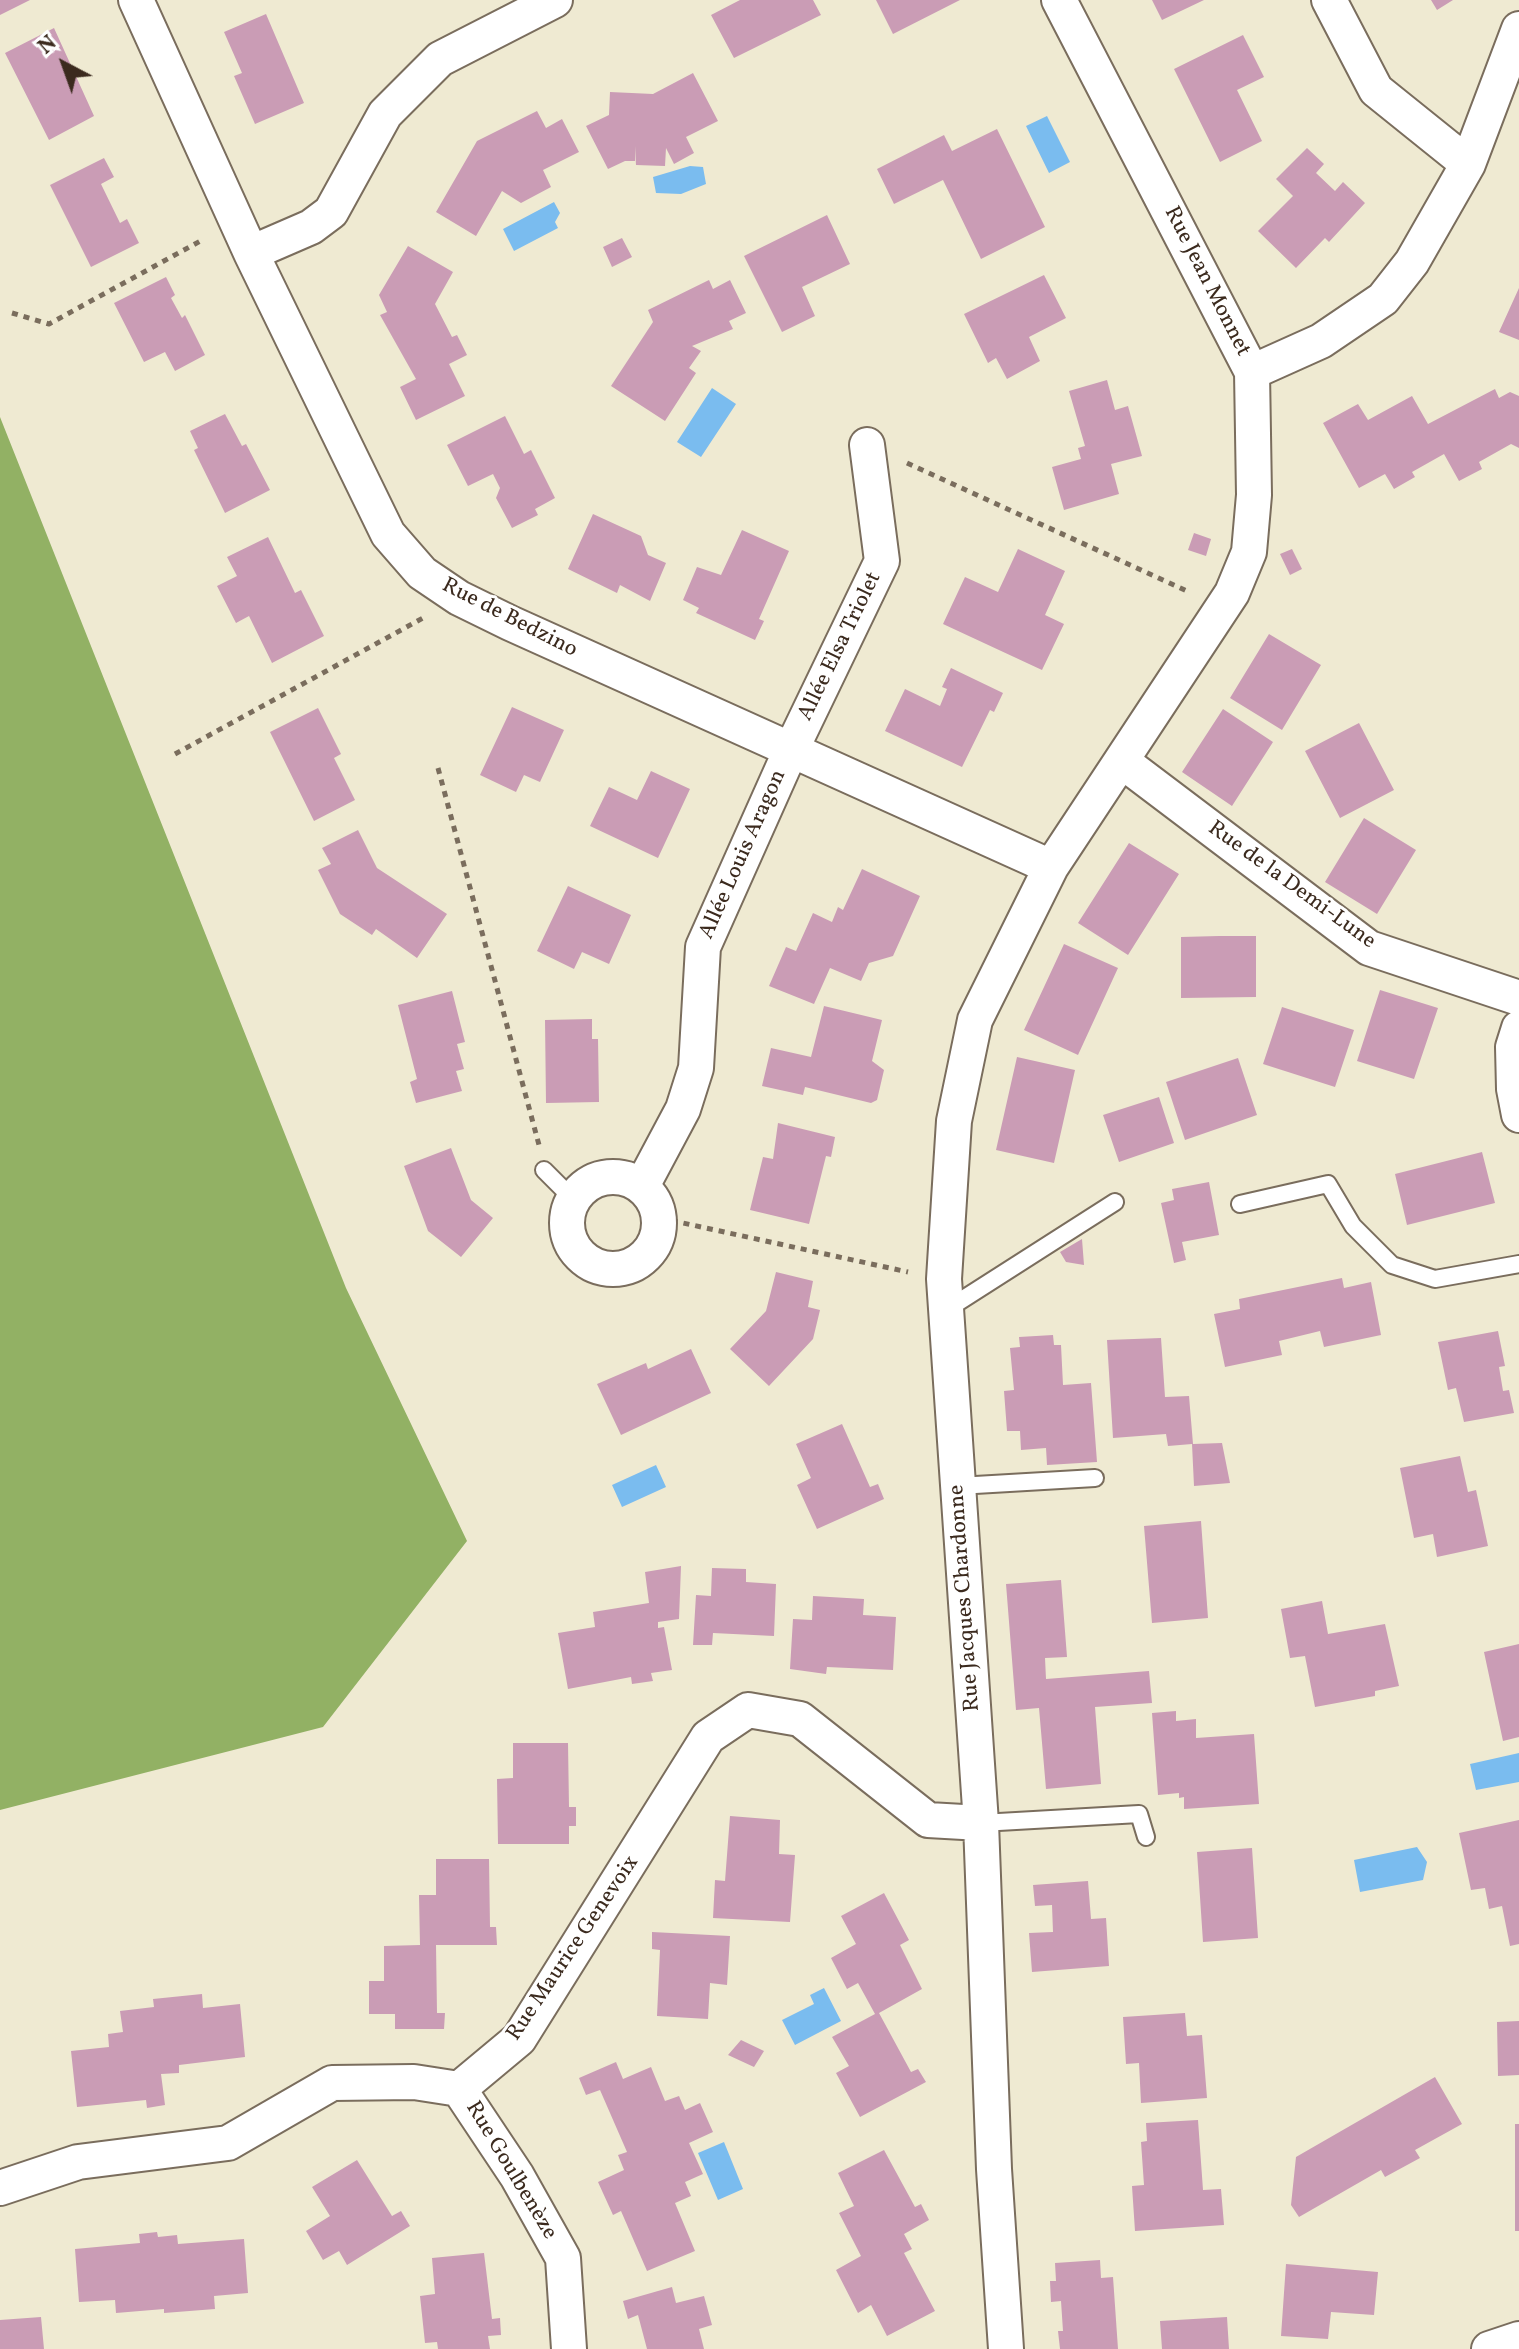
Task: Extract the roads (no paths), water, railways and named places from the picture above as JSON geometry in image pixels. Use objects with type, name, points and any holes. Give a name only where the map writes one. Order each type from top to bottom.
[{"type":"street","name":"Rue de Bedzino","points":[[136,0],[251,253],[388,534],[422,573],[459,598],[790,752],[1051,867]]},
{"type":"street","points":[[251,253],[311,227],[331,212],[385,114],[440,59],[555,0]]},
{"type":"street","name":"Rue Jean Monnet","points":[[1051,867],[1223,607],[1249,552],[1254,495],[1252,372],[1059,0]]},
{"type":"street","points":[[1329,0],[1376,90],[1468,164]]},
{"type":"street","points":[[1252,372],[1321,341],[1383,299],[1412,262],[1468,164],[1519,29]]},
{"type":"street","name":"Allée Elsa Triolet","points":[[790,752],[882,561],[867,445]]},
{"type":"street","name":"Allée Louis Aragon","points":[[642,1186],[683,1109],[696,1068],[703,947],[790,752]]},
{"type":"street","name":"Rue de la Demi-Lune","points":[[1123,762],[1369,948],[1519,998]]},
{"type":"street","name":"Rue Jacques Chardonne","points":[[1006,2349],[994,2169],[981,1823],[945,1295],[954,1121],[975,1020],[1051,867]]},
{"type":"street","points":[[1519,1028],[1513,1047],[1514,1089],[1519,1115]]},
{"type":"street","points":[[628,1179],[642,1186],[650,1195],[659,1218],[658,1234],[640,1259],[611,1269],[596,1265],[572,1244],[568,1214],[573,1199],[597,1180],[628,1179]]},
{"type":"street","name":"Rue Maurice Genevoix","points":[[459,2089],[519,2039],[708,1737],[748,1710],[800,1719],[928,1820],[981,1823]]},
{"type":"street","points":[[0,2188],[78,2162],[228,2143],[332,2083],[414,2082],[459,2089]]},
{"type":"street","name":"Rue Goulbenèze","points":[[459,2089],[517,2176],[563,2258],[569,2349]]},
{"type":"street","points":[[1489,2349],[1519,2339]]},
{"type":"lane","points":[[544,1170],[573,1199]]},
{"type":"lane","points":[[1240,1204],[1328,1184],[1353,1226],[1392,1265],[1435,1279],[1519,1264]]},
{"type":"lane","points":[[945,1295],[1115,1202]]},
{"type":"lane","points":[[958,1486],[1095,1478]]},
{"type":"lane","points":[[981,1823],[1139,1814],[1146,1837]]},
{"type":"water","points":[[1047,116],[1070,162],[1049,173],[1026,126]]},
{"type":"water","points":[[690,166],[703,167],[706,184],[681,194],[656,193],[653,177]]},
{"type":"water","points":[[554,202],[560,213],[555,222],[558,228],[514,251],[503,229]]},
{"type":"water","points":[[712,388],[736,404],[701,457],[677,442]]},
{"type":"water","points":[[656,1465],[666,1487],[622,1507],[612,1485]]},
{"type":"water","points":[[1519,1753],[1519,1782],[1476,1790],[1470,1764]]},
{"type":"water","points":[[1417,1847],[1427,1862],[1423,1880],[1360,1892],[1354,1860]]},
{"type":"water","points":[[824,1988],[841,2021],[795,2045],[782,2020],[814,2004],[810,1995]]},
{"type":"water","points":[[724,2142],[743,2189],[718,2200],[698,2153]]}]
